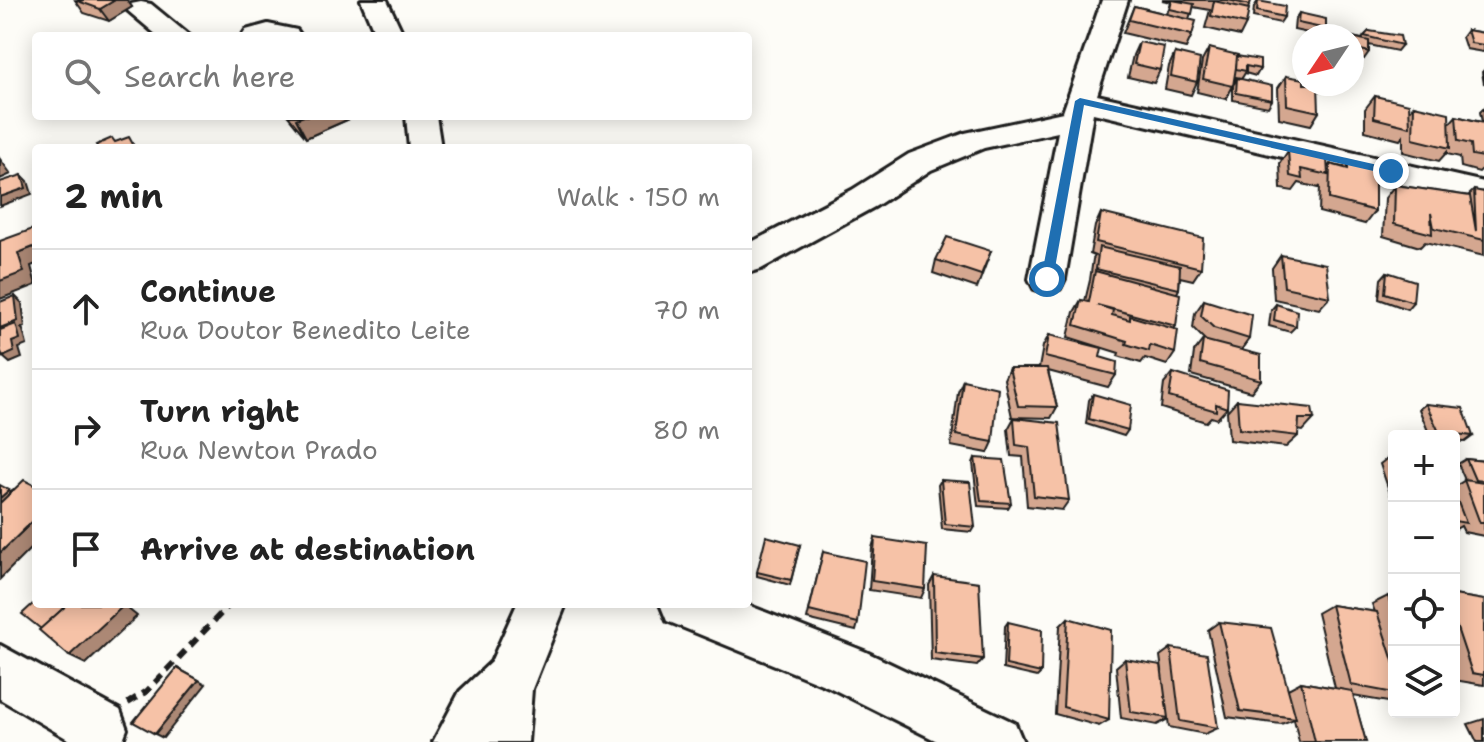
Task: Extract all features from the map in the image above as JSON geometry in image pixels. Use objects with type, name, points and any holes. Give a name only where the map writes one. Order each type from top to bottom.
[{"type":"street","points":[[374,0],[388,32]]},
{"type":"street","points":[[1047,279],[1078,110],[1115,0]]},
{"type":"street","points":[[141,10],[171,32]]},
{"type":"street","points":[[752,258],[864,198],[920,162],[976,140],[1078,110],[1484,193]]},
{"type":"street","points":[[501,742],[498,719],[540,608]]},
{"type":"street","points":[[694,608],[846,669],[996,742]]},
{"type":"street","points":[[0,670],[101,729]]},
{"type":"street","points":[[460,742],[478,709],[513,674]]},
{"type":"path","points":[[101,729],[124,706],[147,691],[226,608]]},
{"type":"building","points":[[75,0],[115,0],[100,9]]},
{"type":"building","points":[[1172,0],[1194,4],[1192,14],[1170,9]]},
{"type":"building","points":[[1228,0],[1251,0],[1250,5]]},
{"type":"building","points":[[1214,1],[1249,9],[1246,24],[1211,16]]},
{"type":"building","points":[[1258,1],[1285,6],[1284,17],[1257,11]]},
{"type":"building","points":[[1134,6],[1196,21],[1192,35],[1129,20]]},
{"type":"building","points":[[1299,13],[1326,19],[1326,24],[1298,23]]},
{"type":"building","points":[[1467,30],[1484,33],[1484,45],[1471,43]]},
{"type":"building","points":[[1369,31],[1400,36],[1402,45],[1364,36]]},
{"type":"building","points":[[1364,40],[1369,41],[1369,52],[1364,51]]},
{"type":"building","points":[[1139,42],[1164,47],[1160,70],[1134,64]]},
{"type":"building","points":[[1209,48],[1238,55],[1233,86],[1203,79]]},
{"type":"building","points":[[1175,53],[1200,59],[1197,82],[1171,76]]},
{"type":"building","points":[[1237,56],[1260,60],[1260,69],[1246,66],[1246,71],[1236,69]]},
{"type":"building","points":[[1286,76],[1292,77],[1292,96],[1318,96],[1319,112],[1287,105]]},
{"type":"building","points":[[1237,78],[1272,86],[1272,100],[1236,93]]},
{"type":"building","points":[[1375,96],[1409,104],[1410,127],[1374,118]]},
{"type":"building","points":[[1414,105],[1449,113],[1450,148],[1413,139]]},
{"type":"building","points":[[1456,116],[1484,123],[1484,157],[1472,155],[1471,144],[1458,141]]},
{"type":"building","points":[[129,137],[133,144],[98,144],[112,138],[115,142]]},
{"type":"building","points":[[1288,151],[1327,158],[1328,175],[1301,169],[1302,179],[1290,176]]},
{"type":"building","points":[[1348,161],[1375,168],[1375,211],[1329,199],[1330,164],[1348,169]]},
{"type":"building","points":[[22,175],[26,188],[0,197],[0,182]]},
{"type":"building","points":[[1395,185],[1470,196],[1476,231],[1474,190],[1484,192],[1484,240],[1434,228],[1431,213],[1432,234],[1394,224]]},
{"type":"building","points":[[1101,213],[1203,238],[1201,268],[1096,242]]},
{"type":"building","points":[[32,229],[32,248],[18,253],[24,272],[0,281],[0,241]]},
{"type":"building","points":[[947,237],[991,251],[981,275],[936,260]]},
{"type":"building","points":[[1099,247],[1180,266],[1179,289],[1096,269]]},
{"type":"building","points":[[1281,255],[1326,264],[1330,297],[1284,287]]},
{"type":"building","points":[[1095,271],[1180,294],[1176,326],[1097,305],[1113,310],[1112,315],[1130,320],[1130,316],[1178,330],[1175,353],[1150,345],[1149,351],[1075,325],[1081,300],[1089,302]]},
{"type":"building","points":[[1387,272],[1415,281],[1413,302],[1385,293]]},
{"type":"building","points":[[15,296],[18,321],[0,328],[0,302]]},
{"type":"building","points":[[1204,300],[1252,315],[1249,339],[1214,328],[1201,316]]},
{"type":"building","points":[[1276,304],[1297,311],[1296,326],[1274,320]]},
{"type":"building","points":[[16,324],[20,339],[12,342],[14,352],[3,357],[0,330]]},
{"type":"building","points":[[1049,335],[1102,348],[1100,357],[1117,362],[1116,375],[1045,357]]},
{"type":"building","points":[[1203,340],[1261,355],[1261,380],[1200,363]]},
{"type":"building","points":[[1009,368],[1047,368],[1057,407],[1018,406]]},
{"type":"building","points":[[1173,373],[1228,390],[1227,408],[1216,404],[1216,411],[1169,397]]},
{"type":"building","points":[[963,380],[998,388],[993,442],[956,435]]},
{"type":"building","points":[[1093,394],[1131,405],[1128,430],[1089,419]]},
{"type":"building","points":[[1237,400],[1312,408],[1314,419],[1299,419],[1298,436],[1239,429]]},
{"type":"building","points":[[1426,404],[1463,408],[1473,436],[1460,434],[1460,430],[1438,430]]},
{"type":"building","points":[[1014,418],[1059,423],[1069,500],[1034,496],[1029,447],[1016,445]]},
{"type":"building","points":[[975,458],[1004,460],[1011,503],[981,501]]},
{"type":"building","points":[[1466,459],[1484,461],[1484,481],[1475,480]]},
{"type":"building","points":[[24,480],[32,484],[32,522],[0,553],[0,503]]},
{"type":"building","points":[[941,480],[970,482],[975,527],[945,524]]},
{"type":"building","points":[[1464,480],[1484,483],[1484,523],[1480,523]]},
{"type":"building","points":[[0,485],[9,490],[0,498]]},
{"type":"building","points":[[1460,508],[1466,523],[1460,522]]},
{"type":"building","points":[[766,536],[800,545],[791,580],[757,572]]},
{"type":"building","points":[[875,538],[927,546],[925,589],[872,581]]},
{"type":"building","points":[[823,552],[865,561],[858,623],[809,611]]},
{"type":"building","points":[[934,576],[979,582],[983,659],[935,653]]},
{"type":"building","points":[[1460,596],[1484,600],[1484,675],[1472,673],[1460,637]]},
{"type":"building","points":[[32,605],[32,608],[64,608],[41,629],[22,614]]},
{"type":"building","points":[[1331,605],[1377,612],[1388,646],[1388,692],[1351,685]]},
{"type":"building","points":[[64,608],[121,608],[69,656],[39,630]]},
{"type":"building","points":[[1068,618],[1111,630],[1109,720],[1063,707]]},
{"type":"building","points":[[1008,622],[1042,630],[1041,673],[1006,665]]},
{"type":"building","points":[[1219,622],[1271,628],[1296,718],[1240,711]]},
{"type":"building","points":[[1171,648],[1207,654],[1218,728],[1180,721]]},
{"type":"building","points":[[1125,659],[1161,665],[1168,718],[1131,712]]},
{"type":"building","points":[[177,668],[199,680],[155,734],[133,722]]},
{"type":"building","points":[[1301,682],[1352,691],[1366,742],[1315,742]]},
{"type":"route","points":[[1047,279],[1080,101],[1391,171]]}]
